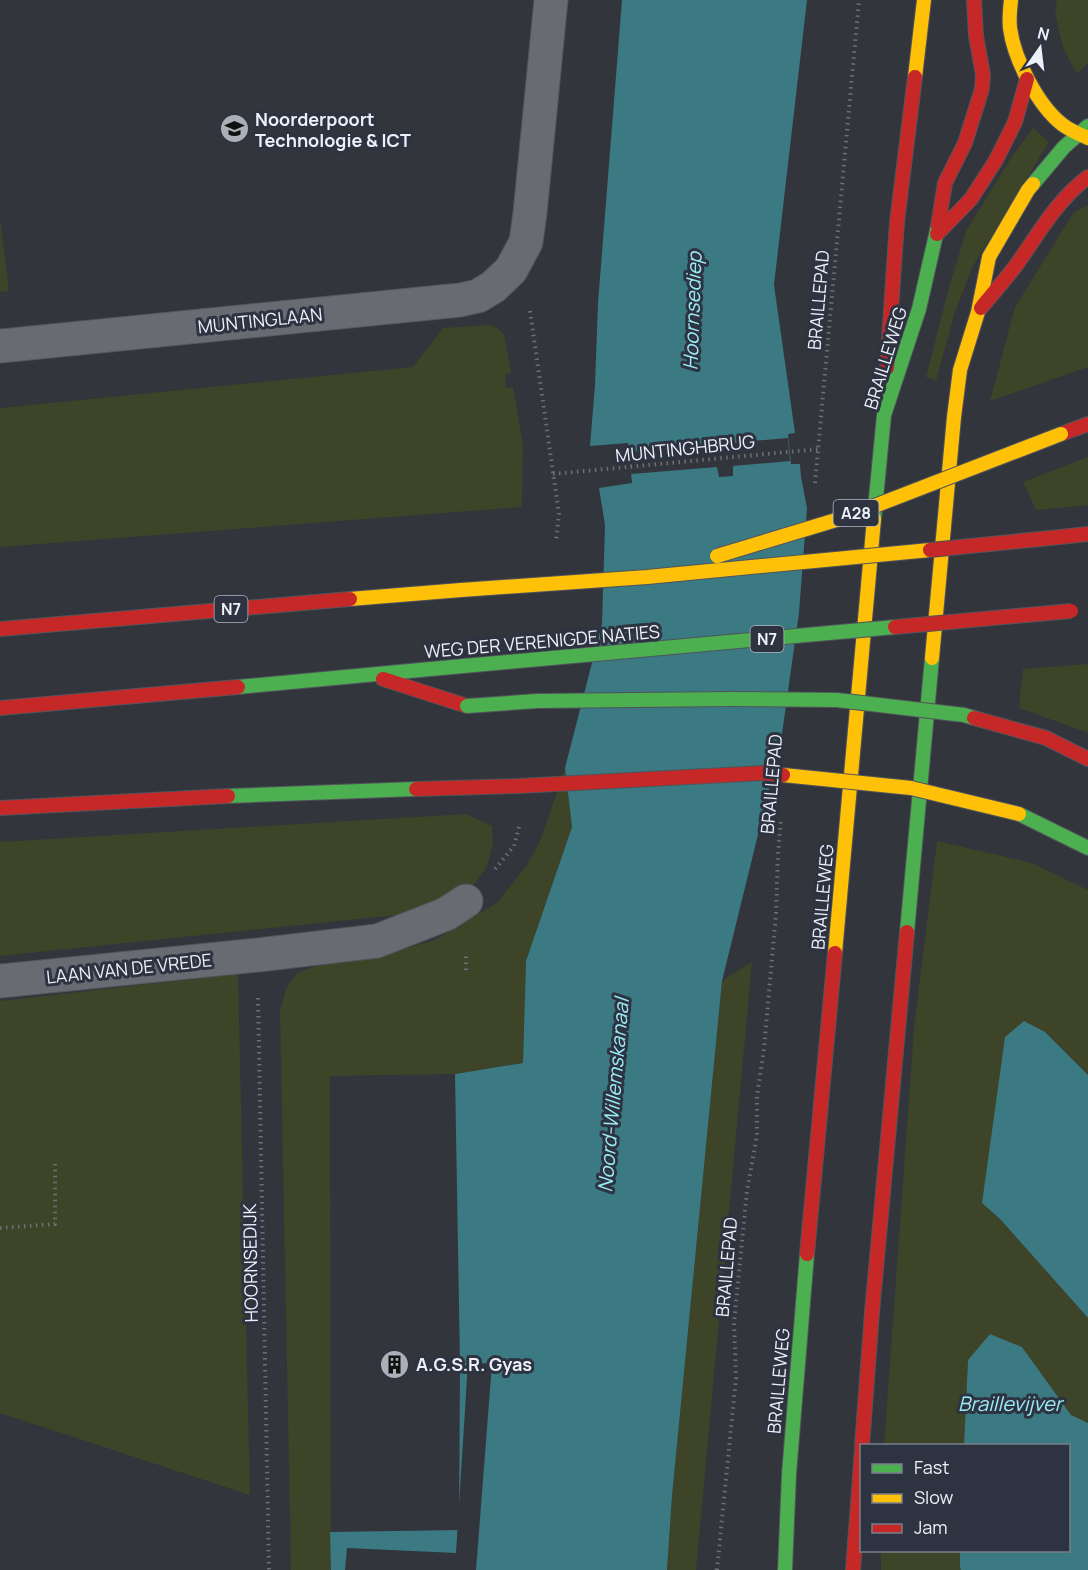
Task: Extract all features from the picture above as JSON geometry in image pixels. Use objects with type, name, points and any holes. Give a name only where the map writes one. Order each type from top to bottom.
[{"type":"main road","points":[[884,415],[897,222],[924,0]]},
{"type":"main road","name":"BRAILLEWEG","points":[[785,1570],[789,1474],[799,1342],[884,415],[919,309],[937,234],[945,183],[965,143],[982,89],[974,0]]},
{"type":"main road","points":[[862,1444],[872,1312],[960,370],[978,312],[989,257],[1028,190],[1057,155],[1085,133],[1058,121],[1040,100],[1027,79],[1010,30],[1011,0]]},
{"type":"main road","points":[[937,234],[971,199],[996,160],[1015,123],[1027,79]]},
{"type":"main road","points":[[978,312],[1015,267],[1048,219],[1078,184],[1088,177]]},
{"type":"main road","name":"A28","points":[[647,577],[846,516],[1088,424]]},
{"type":"main road","name":"N7","points":[[0,628],[647,577],[1088,534]]},
{"type":"main road","name":"WEG DER VERENIGDE NATIES","points":[[0,708],[1088,610]]},
{"type":"main road","name":"N7","points":[[373,675],[467,706],[537,701],[837,700],[964,716],[1046,738],[1088,759]]},
{"type":"main road","points":[[0,808],[169,798],[518,786],[764,773],[910,788],[1019,814],[1088,848]]},
{"type":"main road","points":[[853,1570],[860,1465]]},
{"type":"street","points":[[512,270],[526,242],[551,0]]},
{"type":"street","name":"MUNTINGLAAN","points":[[0,346],[460,300],[478,296],[493,287],[512,270]]},
{"type":"street","points":[[258,955],[377,941],[446,914],[466,901]]},
{"type":"street","name":"LAAN VAN DE VREDE","points":[[0,981],[258,955]]},
{"type":"path","name":"BRAILLEPAD","points":[[815,485],[859,0]]},
{"type":"path","name":"MUNTINGHBRUG","points":[[512,270],[525,293],[532,318],[553,474],[819,449]]},
{"type":"path","name":"BRAILLEPAD","points":[[717,1570],[736,1378],[734,1323],[747,1191],[757,1135],[757,1096],[764,1048],[776,913],[781,818]]},
{"type":"path","name":"HOORNSEDIJK","points":[[258,955],[269,1570]]},
{"type":"path","points":[[0,1228],[55,1224],[55,1164]]},
{"type":"green space","points":[[1057,0],[1088,0],[1088,63],[1077,74],[1063,48],[1055,12]]},
{"type":"green space","points":[[1033,128],[1049,142],[973,266],[955,312],[936,381],[926,377],[966,231],[1011,158]]},
{"type":"green space","points":[[1088,205],[1088,367],[990,401],[1015,307],[1074,212]]},
{"type":"green space","points":[[0,218],[9,291],[0,292]]},
{"type":"green space","points":[[489,325],[496,327],[504,334],[511,372],[505,375],[506,388],[513,387],[523,445],[522,507],[0,547],[0,408],[413,367],[443,328]]},
{"type":"green space","points":[[1088,457],[1088,505],[1036,510],[1023,482]]},
{"type":"green space","points":[[1088,664],[1088,733],[1019,708],[1023,669]]},
{"type":"green space","points":[[565,768],[572,827],[526,961],[523,1063],[455,1074],[330,1076],[331,1570],[291,1570],[280,1010],[287,987],[298,972],[320,965],[386,954],[435,940],[497,903],[527,865],[541,839]]},
{"type":"green space","points":[[466,814],[492,826],[493,844],[487,867],[469,891],[426,912],[0,956],[0,842]]},
{"type":"green space","points":[[937,841],[1032,863],[1088,890],[1088,1075],[1045,1032],[982,1203],[1001,1220],[1088,1318],[1088,1423],[1071,1415],[1022,1347],[968,1360],[964,1444],[884,1444],[914,1028]]},
{"type":"green space","points":[[752,962],[696,1570],[667,1570],[672,1496],[722,981]]},
{"type":"green space","points":[[238,974],[250,1495],[0,1413],[0,1001]]},
{"type":"green space","points":[[881,1552],[960,1552],[961,1570],[881,1570]]},
{"type":"water","points":[[622,0],[807,0],[774,285],[795,433],[788,434],[791,464],[800,464],[807,508],[799,613],[781,741],[722,981],[672,1496],[667,1570],[331,1570],[330,1532],[459,1530],[460,1364],[455,1074],[523,1063],[526,961],[572,827],[565,768],[602,624],[605,525],[599,488],[632,483],[628,443],[590,446],[598,303]]},
{"type":"water","points":[[1024,1021],[1045,1032],[1088,1075],[1088,1318],[1001,1220],[982,1203],[1005,1037]]},
{"type":"water","name":"Braillevijver","points":[[990,1334],[1022,1347],[1071,1415],[1088,1423],[1088,1570],[961,1570],[960,1552],[1070,1552],[1070,1444],[964,1444],[968,1360]]},
{"type":"pier","points":[[730,435],[731,443],[788,438],[790,461],[733,466],[733,476],[719,477],[717,467],[631,474],[630,452],[716,445],[716,436]]},
{"type":"pier","points":[[468,1362],[492,1364],[476,1570],[345,1570],[347,1548],[456,1553]]},
{"type":"traffic: fast","points":[[1033,184],[1064,147],[1088,126]]},
{"type":"traffic: fast","points":[[874,519],[884,415],[919,309],[938,226]]},
{"type":"traffic: fast","points":[[463,666],[895,627]]},
{"type":"traffic: fast","points":[[907,932],[932,658]]},
{"type":"traffic: fast","points":[[238,687],[463,666]]},
{"type":"traffic: fast","points":[[467,706],[537,701],[837,700],[974,718]]},
{"type":"traffic: fast","points":[[228,796],[416,789]]},
{"type":"traffic: fast","points":[[1019,814],[1088,848]]},
{"type":"traffic: fast","points":[[785,1570],[789,1474],[807,1254]]},
{"type":"traffic: slow","points":[[915,77],[924,0]]},
{"type":"traffic: slow","points":[[1011,0],[1012,40],[1016,54],[1036,94],[1063,125],[1088,138]]},
{"type":"traffic: slow","points":[[932,658],[960,370],[978,312],[989,257],[1033,184]]},
{"type":"traffic: slow","points":[[717,556],[846,517],[1061,434]]},
{"type":"traffic: slow","points":[[835,953],[874,519]]},
{"type":"traffic: slow","points":[[461,590],[647,577],[930,550]]},
{"type":"traffic: slow","points":[[350,599],[461,590]]},
{"type":"traffic: slow","points":[[783,775],[911,788],[1019,814]]},
{"type":"traffic: jam","points":[[938,226],[945,183],[965,143],[982,89],[983,75],[976,36],[974,0]]},
{"type":"traffic: jam","points":[[887,368],[897,222],[915,77]]},
{"type":"traffic: jam","points":[[937,234],[971,199],[996,160],[1015,122],[1027,79]]},
{"type":"traffic: jam","points":[[981,308],[1013,270],[1058,206],[1088,177]]},
{"type":"traffic: jam","points":[[1061,434],[1088,424]]},
{"type":"traffic: jam","points":[[1060,537],[1088,534]]},
{"type":"traffic: jam","points":[[930,550],[1060,537]]},
{"type":"traffic: jam","points":[[0,629],[350,599]]},
{"type":"traffic: jam","points":[[895,627],[1071,611]]},
{"type":"traffic: jam","points":[[383,679],[467,706]]},
{"type":"traffic: jam","points":[[0,708],[238,687]]},
{"type":"traffic: jam","points":[[974,718],[1046,738]]},
{"type":"traffic: jam","points":[[1046,738],[1088,759]]},
{"type":"traffic: jam","points":[[416,789],[764,773],[783,775]]},
{"type":"traffic: jam","points":[[0,808],[228,796]]},
{"type":"traffic: jam","points":[[862,1444],[907,932]]},
{"type":"traffic: jam","points":[[807,1254],[835,953]]},
{"type":"traffic: jam","points":[[853,1570],[860,1477]]},
{"type":"place","name":"Noorderpoort Technologie & ICT","points":[[234,129]]},
{"type":"place","name":"A.G.S.R. Gyas","points":[[395,1364]]},
{"type":"water label","name":"Hoornsediep","points":[[692,311]]},
{"type":"water label","name":"Noord-Willemskanaal","points":[[613,1095]]}]
